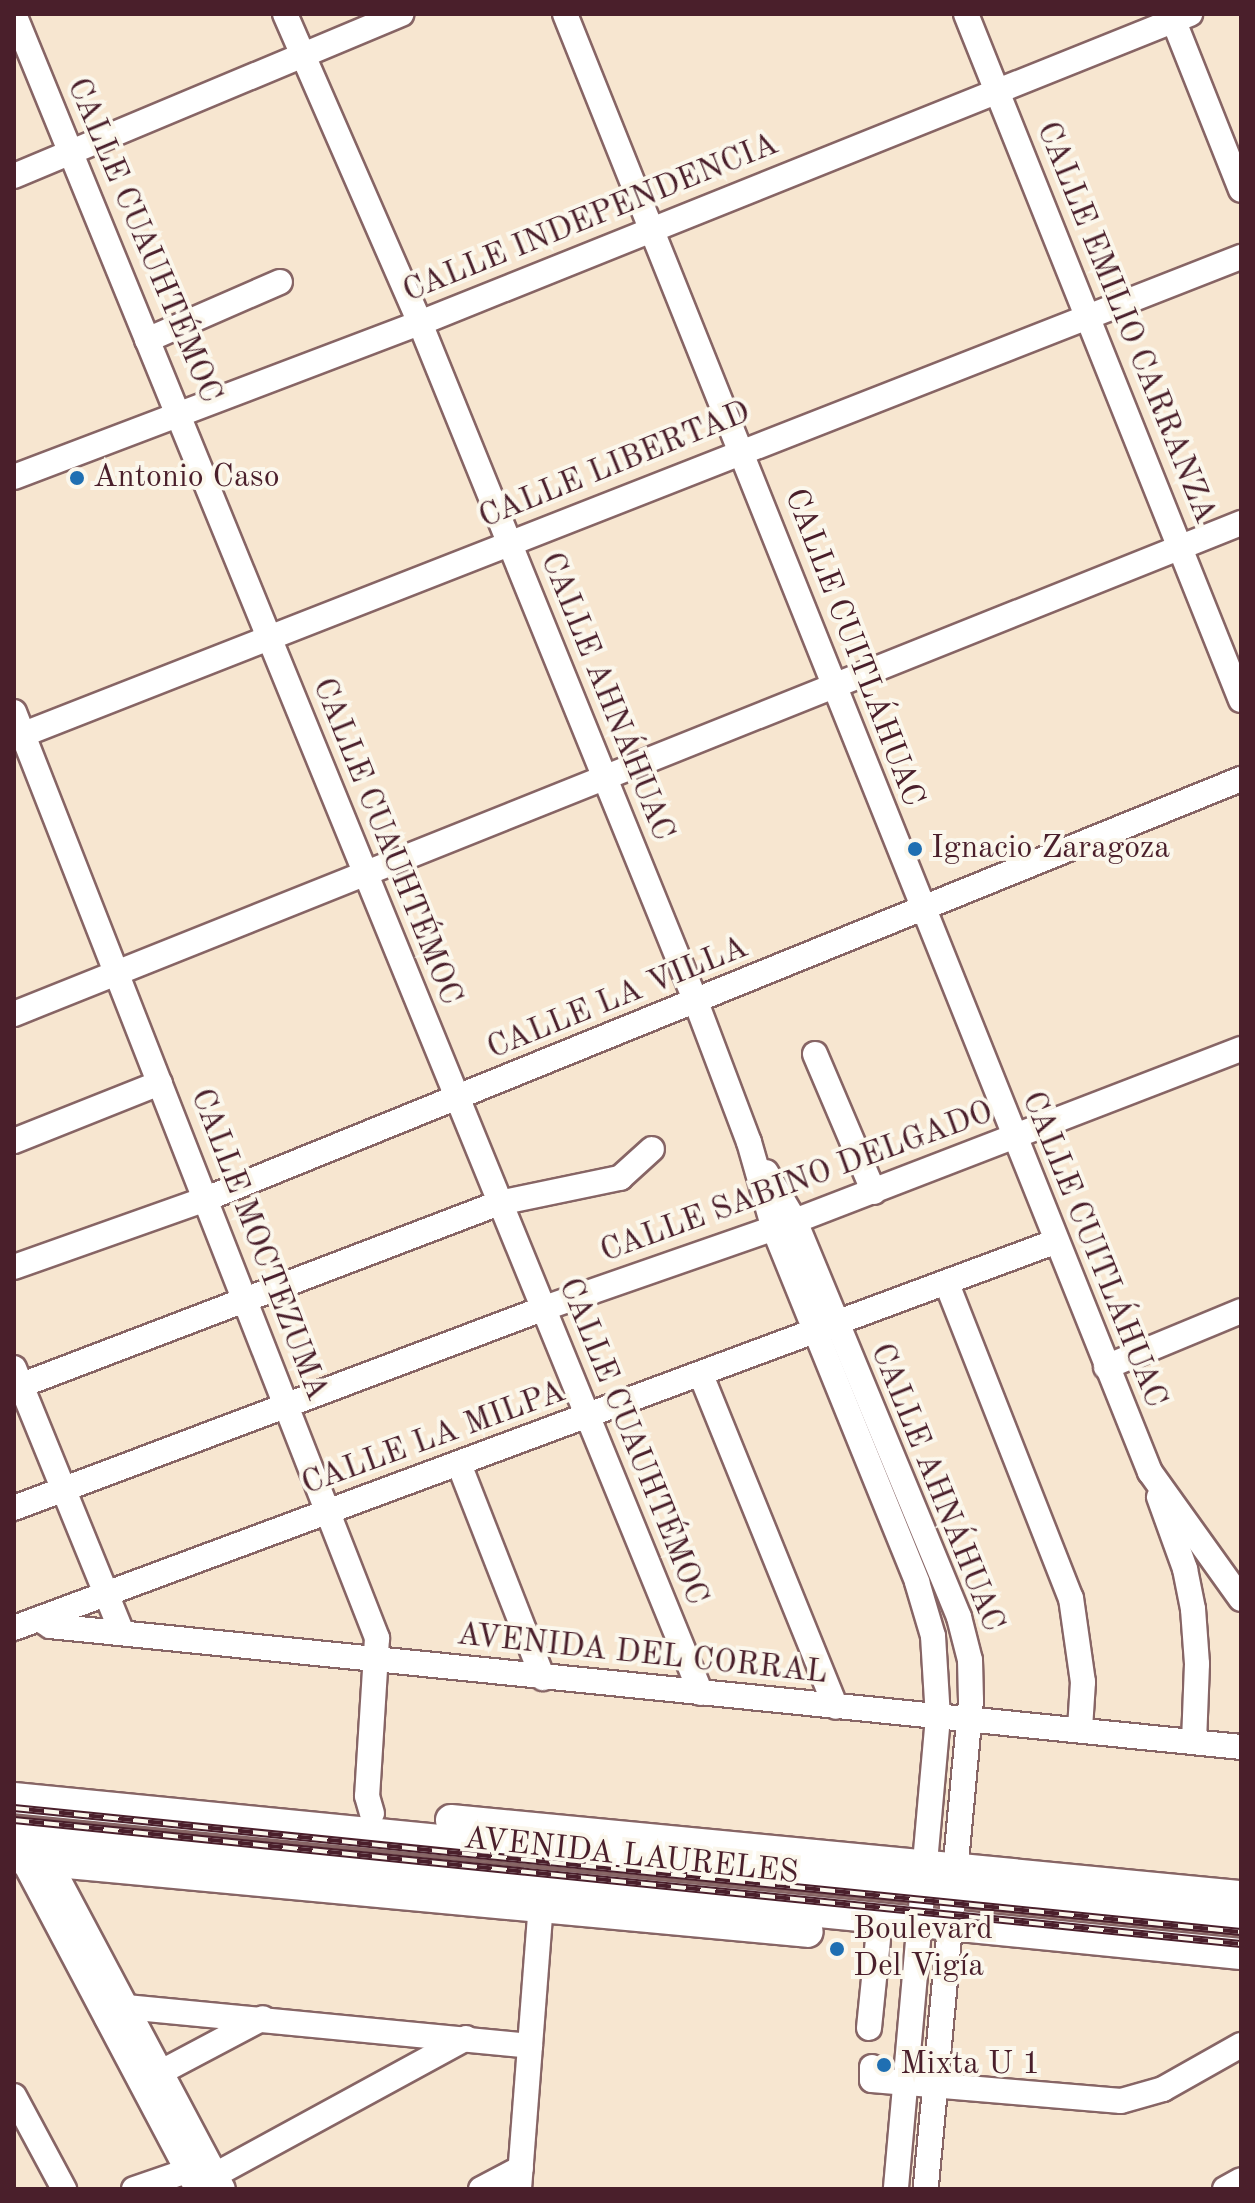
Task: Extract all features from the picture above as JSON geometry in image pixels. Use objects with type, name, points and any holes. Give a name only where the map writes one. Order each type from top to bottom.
[{"type":"main road","name":"AVENIDA LAURELES","points":[[14,1780],[372,1813],[924,1875]]},
{"type":"main road","name":"AVENIDA LAURELES","points":[[14,1798],[956,1878],[1241,1896]]},
{"type":"main road","name":"AVENIDA LAURELES","points":[[25,1852],[878,1939],[920,1932]]},
{"type":"main road","name":"AVENIDA LAURELES","points":[[25,1852],[920,1932],[1241,1975]]},
{"type":"main road","name":"AVENIDA LAURELES","points":[[956,1878],[1241,1919]]},
{"type":"main road","name":"AVENIDA LAURELES","points":[[951,1936],[1241,1954]]},
{"type":"street","name":"CALLE CUAUHTÉMOC","points":[[14,14],[147,340],[181,415],[268,637],[701,1693]]},
{"type":"street","name":"CALLE AHNÁHUAC","points":[[285,14],[420,323],[696,1002],[825,1330],[917,1582],[933,1636],[938,1717],[896,2189]]},
{"type":"street","points":[[14,176],[401,14]]},
{"type":"street","name":"CALLE CUITLÁHUAC","points":[[565,14],[741,450],[1012,1140],[1150,1472],[1238,1586]]},
{"type":"street","name":"CALLE EMILIO CARRANZA","points":[[966,14],[1241,700]]},
{"type":"street","points":[[1178,16],[1241,190]]},
{"type":"street","name":"CALLE INDEPENDENCIA","points":[[14,477],[420,323],[998,92],[1178,16]]},
{"type":"street","name":"CALLE LIBERTAD","points":[[17,728],[268,637],[1085,314],[1241,257]]},
{"type":"street","points":[[147,340],[280,282]]},
{"type":"street","points":[[14,1014],[1241,523]]},
{"type":"street","name":"CALLE MOCTEZUMA","points":[[17,728],[246,1300],[377,1638],[379,1660],[367,1796],[372,1813]]},
{"type":"street","name":"CALLE LA VILLA","points":[[14,1267],[206,1199],[1241,779]]},
{"type":"street","name":"CALLE SABINO DELGADO","points":[[14,1508],[542,1309],[874,1192],[1241,1049]]},
{"type":"street","points":[[815,1054],[874,1192]]},
{"type":"street","points":[[14,1141],[160,1083]]},
{"type":"street","points":[[122,1633],[16,1381],[246,1300],[499,1203],[620,1178],[652,1149]]},
{"type":"street","name":"CALLE LA MILPA","points":[[14,1628],[825,1330],[1054,1242]]},
{"type":"street","points":[[947,1284],[1071,1598],[1083,1682],[1080,1729]]},
{"type":"street","points":[[1106,1367],[1241,1311]]},
{"type":"street","name":"CALLE AHNÁHUAC","points":[[825,1330],[959,1617],[970,1660],[969,1720],[956,1878],[926,2189]]},
{"type":"street","points":[[701,1375],[836,1707]]},
{"type":"street","points":[[459,1464],[543,1678]]},
{"type":"street","points":[[1150,1472],[1185,1569],[1193,1609],[1197,1664],[1194,1742]]},
{"type":"street","name":"AVENIDA DEL CORRAL","points":[[39,1619],[50,1626],[1241,1747]]},
{"type":"street","points":[[25,1852],[117,2013],[205,2181]]},
{"type":"street","points":[[481,2189],[520,2178],[541,1906]]},
{"type":"street","points":[[869,2028],[878,1939]]},
{"type":"street","points":[[117,2013],[263,2018],[530,2046]]},
{"type":"street","points":[[151,2078],[263,2018]]},
{"type":"street","points":[[134,2189],[205,2181],[466,2038]]},
{"type":"street","points":[[871,2082],[906,2081],[1121,2101],[1163,2089],[1241,2045]]},
{"type":"street","points":[[14,2096],[64,2189]]},
{"type":"street","points":[[1225,2189],[1241,2180]]},
{"type":"railway","points":[[14,1808],[1241,1932]]},
{"type":"railway","points":[[14,1820],[1241,1944]]},
{"type":"place","name":"Antonio Caso","points":[[77,478]]},
{"type":"place","name":"Ignacio Zaragoza","points":[[915,849]]},
{"type":"place","name":"Boulevard Del Vigía","points":[[837,1949]]},
{"type":"place","name":"Mixta U 1","points":[[884,2065]]}]
